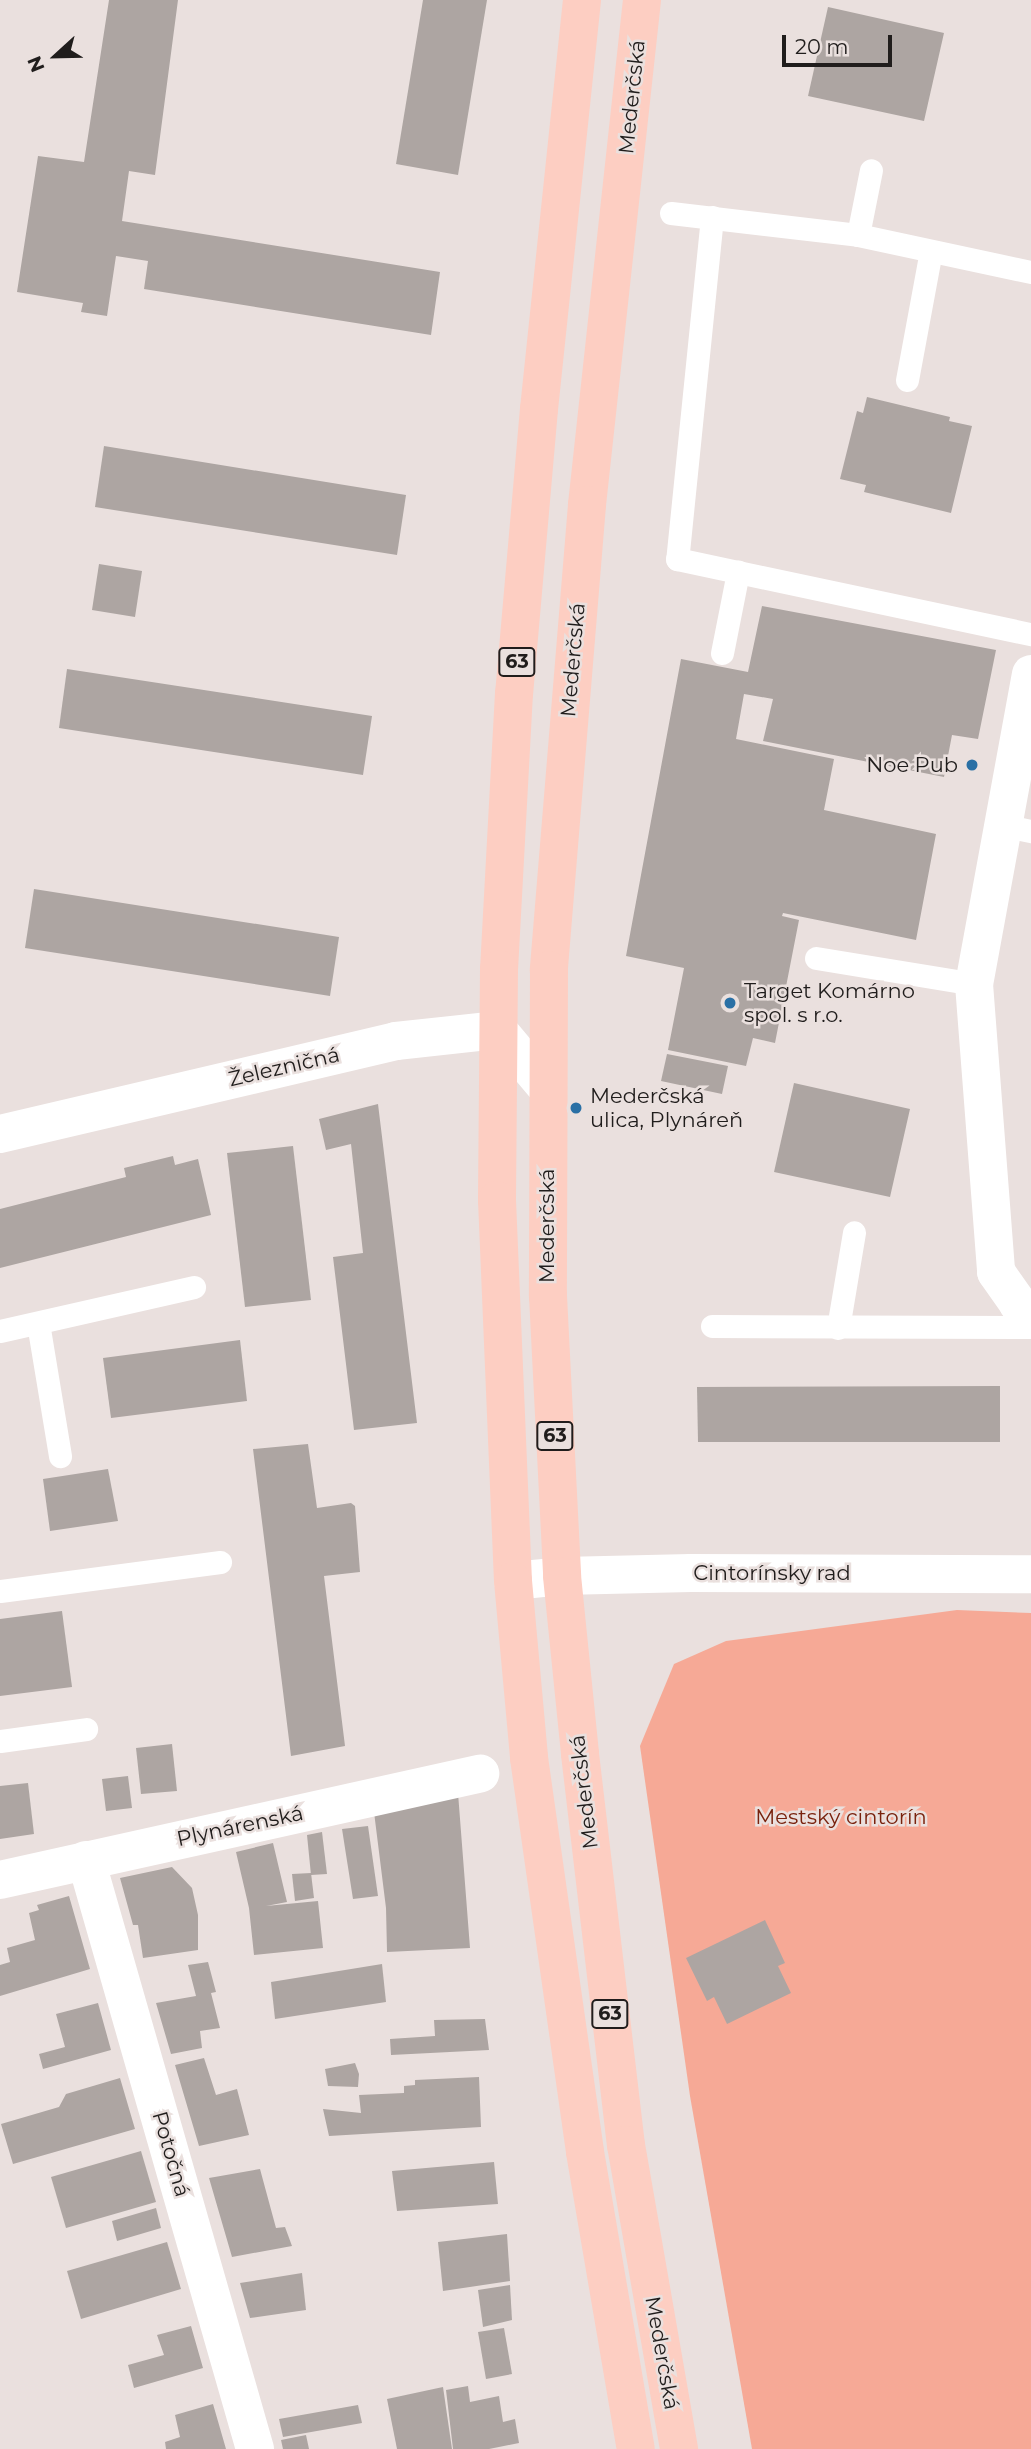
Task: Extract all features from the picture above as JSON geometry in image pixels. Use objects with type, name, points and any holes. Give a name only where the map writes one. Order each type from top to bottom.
[{"type":"main road","name":"Mederčská","points":[[582,0],[539,409],[514,693],[498,1030],[497,1200],[513,1581],[531,1771],[585,2152],[636,2449]]},
{"type":"main road","name":"Mederčská","points":[[642,0],[568,714],[549,970],[546,1087],[548,1296],[562,1576],[580,1754],[626,2145],[679,2449]]},
{"type":"street","points":[[1031,674],[1016,828],[974,984],[996,1272],[1017,1304],[1031,1311]]},
{"type":"street","points":[[498,1030],[546,1087]]},
{"type":"street","name":"Železničná","points":[[0,1134],[396,1041],[498,1030]]},
{"type":"street","name":"Cintorínsky rad","points":[[513,1581],[562,1576],[1031,1574]]},
{"type":"street","name":"Plynárenská","points":[[0,1880],[480,1774]]},
{"type":"street","name":"Potočná","points":[[86,1860],[255,2449]]},
{"type":"lane","points":[[858,235],[871,170]]},
{"type":"lane","points":[[671,212],[858,235],[1031,272]]},
{"type":"lane","points":[[712,217],[677,559],[1031,634]]},
{"type":"lane","points":[[907,380],[931,251]]},
{"type":"lane","points":[[722,653],[738,572]]},
{"type":"lane","points":[[816,958],[974,984]]},
{"type":"lane","points":[[838,1328],[854,1232]]},
{"type":"lane","points":[[0,1331],[194,1287]]},
{"type":"lane","points":[[38,1323],[60,1456]]},
{"type":"lane","points":[[712,1326],[1031,1327]]},
{"type":"lane","points":[[0,1591],[220,1562]]},
{"type":"lane","points":[[0,1741],[86,1729]]},
{"type":"green space","name":"Mestský cintorín","points":[[957,1610],[1031,1613],[1031,2449],[752,2449],[690,2096],[640,1746],[674,1664],[726,1641]]},
{"type":"building","points":[[109,0],[178,0],[155,175],[129,171],[122,221],[440,272],[431,335],[144,289],[148,261],[116,256],[107,316],[81,312],[83,303],[17,292],[38,156],[84,162]]},
{"type":"building","points":[[423,0],[487,0],[458,175],[396,164]]},
{"type":"building","points":[[828,7],[944,33],[924,121],[808,96]]},
{"type":"building","points":[[867,397],[950,417],[949,421],[972,426],[951,513],[864,492],[866,485],[840,479],[857,411],[863,413]]},
{"type":"building","points":[[104,446],[406,495],[397,555],[95,507]]},
{"type":"building","points":[[99,564],[142,571],[135,617],[92,610]]},
{"type":"building","points":[[762,606],[996,650],[978,739],[952,735],[944,777],[763,741],[773,699],[744,694],[736,739],[834,759],[824,810],[936,834],[916,940],[783,913],[782,916],[799,920],[775,1043],[753,1038],[746,1066],[668,1050],[684,968],[626,956],[681,659],[748,672]]},
{"type":"building","points":[[67,669],[372,716],[363,775],[59,728]]},
{"type":"building","points":[[34,889],[339,937],[330,996],[25,948]]},
{"type":"building","points":[[667,1054],[728,1066],[722,1094],[661,1081]]},
{"type":"building","points":[[794,1083],[910,1109],[890,1197],[774,1172]]},
{"type":"building","points":[[378,1104],[417,1423],[354,1430],[333,1257],[363,1253],[351,1144],[326,1150],[319,1119]]},
{"type":"building","points":[[293,1146],[311,1300],[245,1307],[227,1153]]},
{"type":"building","points":[[173,1156],[175,1165],[198,1159],[211,1215],[0,1268],[0,1209],[126,1177],[124,1168]]},
{"type":"building","points":[[240,1340],[247,1401],[111,1418],[103,1358]]},
{"type":"building","points":[[1000,1386],[1000,1442],[698,1442],[697,1387]]},
{"type":"building","points":[[308,1444],[317,1508],[351,1503],[355,1506],[360,1572],[324,1576],[345,1746],[291,1756],[253,1449]]},
{"type":"building","points":[[108,1469],[118,1521],[50,1531],[43,1479]]},
{"type":"building","points":[[62,1611],[72,1687],[0,1696],[0,1619]]},
{"type":"building","points":[[172,1744],[177,1791],[141,1794],[136,1748]]},
{"type":"building","points":[[128,1776],[132,1808],[106,1811],[102,1779]]},
{"type":"building","points":[[28,1783],[34,1834],[0,1839],[0,1786]]},
{"type":"building","points":[[458,1793],[470,1948],[387,1952],[386,1908],[374,1812]]},
{"type":"building","points":[[368,1826],[378,1896],[353,1899],[342,1829]]},
{"type":"building","points":[[322,1832],[327,1874],[311,1875],[307,1835]]},
{"type":"building","points":[[273,1843],[287,1902],[266,1906],[318,1901],[323,1948],[254,1955],[249,1908],[236,1852]]},
{"type":"building","points":[[172,1867],[192,1888],[198,1915],[198,1950],[143,1958],[138,1925],[133,1925],[120,1878]]},
{"type":"building","points":[[311,1873],[314,1898],[295,1901],[292,1874]]},
{"type":"building","points":[[69,1896],[90,1969],[0,1996],[0,1965],[10,1962],[7,1948],[35,1940],[29,1913],[39,1910],[37,1905]]},
{"type":"building","points":[[765,1920],[785,1963],[778,1966],[791,1993],[727,2024],[714,1997],[707,2001],[686,1958]]},
{"type":"building","points":[[208,1962],[216,1992],[211,1993],[220,2028],[200,2031],[202,2048],[171,2054],[156,2003],[196,1996],[188,1965]]},
{"type":"building","points":[[382,1964],[386,2002],[275,2019],[271,1982]]},
{"type":"building","points":[[98,2003],[111,2050],[43,2069],[39,2054],[65,2047],[56,2014]]},
{"type":"building","points":[[485,2019],[489,2050],[391,2055],[390,2039],[435,2036],[434,2020]]},
{"type":"building","points":[[204,2058],[216,2095],[237,2089],[249,2135],[199,2146],[175,2065]]},
{"type":"building","points":[[355,2063],[359,2074],[358,2087],[328,2086],[325,2069]]},
{"type":"building","points":[[479,2077],[481,2127],[329,2136],[323,2109],[361,2113],[359,2095],[404,2093],[404,2086],[415,2085],[415,2080]]},
{"type":"building","points":[[120,2078],[135,2129],[13,2164],[1,2124],[59,2107],[66,2094]]},
{"type":"building","points":[[141,2151],[156,2202],[66,2228],[51,2177]]},
{"type":"building","points":[[494,2162],[498,2204],[397,2211],[392,2171]]},
{"type":"building","points":[[260,2169],[276,2228],[285,2227],[292,2246],[232,2257],[209,2178]]},
{"type":"building","points":[[156,2208],[161,2228],[117,2241],[112,2221]]},
{"type":"building","points":[[507,2234],[510,2281],[443,2291],[438,2242]]},
{"type":"building","points":[[167,2242],[181,2289],[81,2319],[67,2271]]},
{"type":"building","points":[[302,2273],[306,2310],[250,2318],[240,2283]]},
{"type":"building","points":[[510,2285],[512,2320],[483,2327],[478,2290]]},
{"type":"building","points":[[191,2326],[203,2368],[134,2388],[128,2365],[164,2355],[157,2335]]},
{"type":"building","points":[[504,2328],[512,2374],[486,2379],[478,2332]]},
{"type":"building","points":[[468,2386],[470,2402],[499,2396],[503,2422],[515,2419],[519,2443],[489,2449],[453,2449],[446,2390]]},
{"type":"building","points":[[443,2387],[452,2449],[397,2449],[387,2399]]},
{"type":"building","points":[[213,2404],[226,2449],[166,2449],[165,2442],[180,2437],[175,2415]]},
{"type":"building","points":[[358,2405],[362,2423],[283,2437],[279,2419]]},
{"type":"building","points":[[306,2435],[309,2449],[283,2449],[281,2440]]},
{"type":"place","name":"Noe Pub","points":[[972,765]]},
{"type":"place","name":"Target Komárno spol. s r.o.","points":[[730,1003]]},
{"type":"place","name":"Mederčská ulica, Plynáreň","points":[[576,1108]]}]
